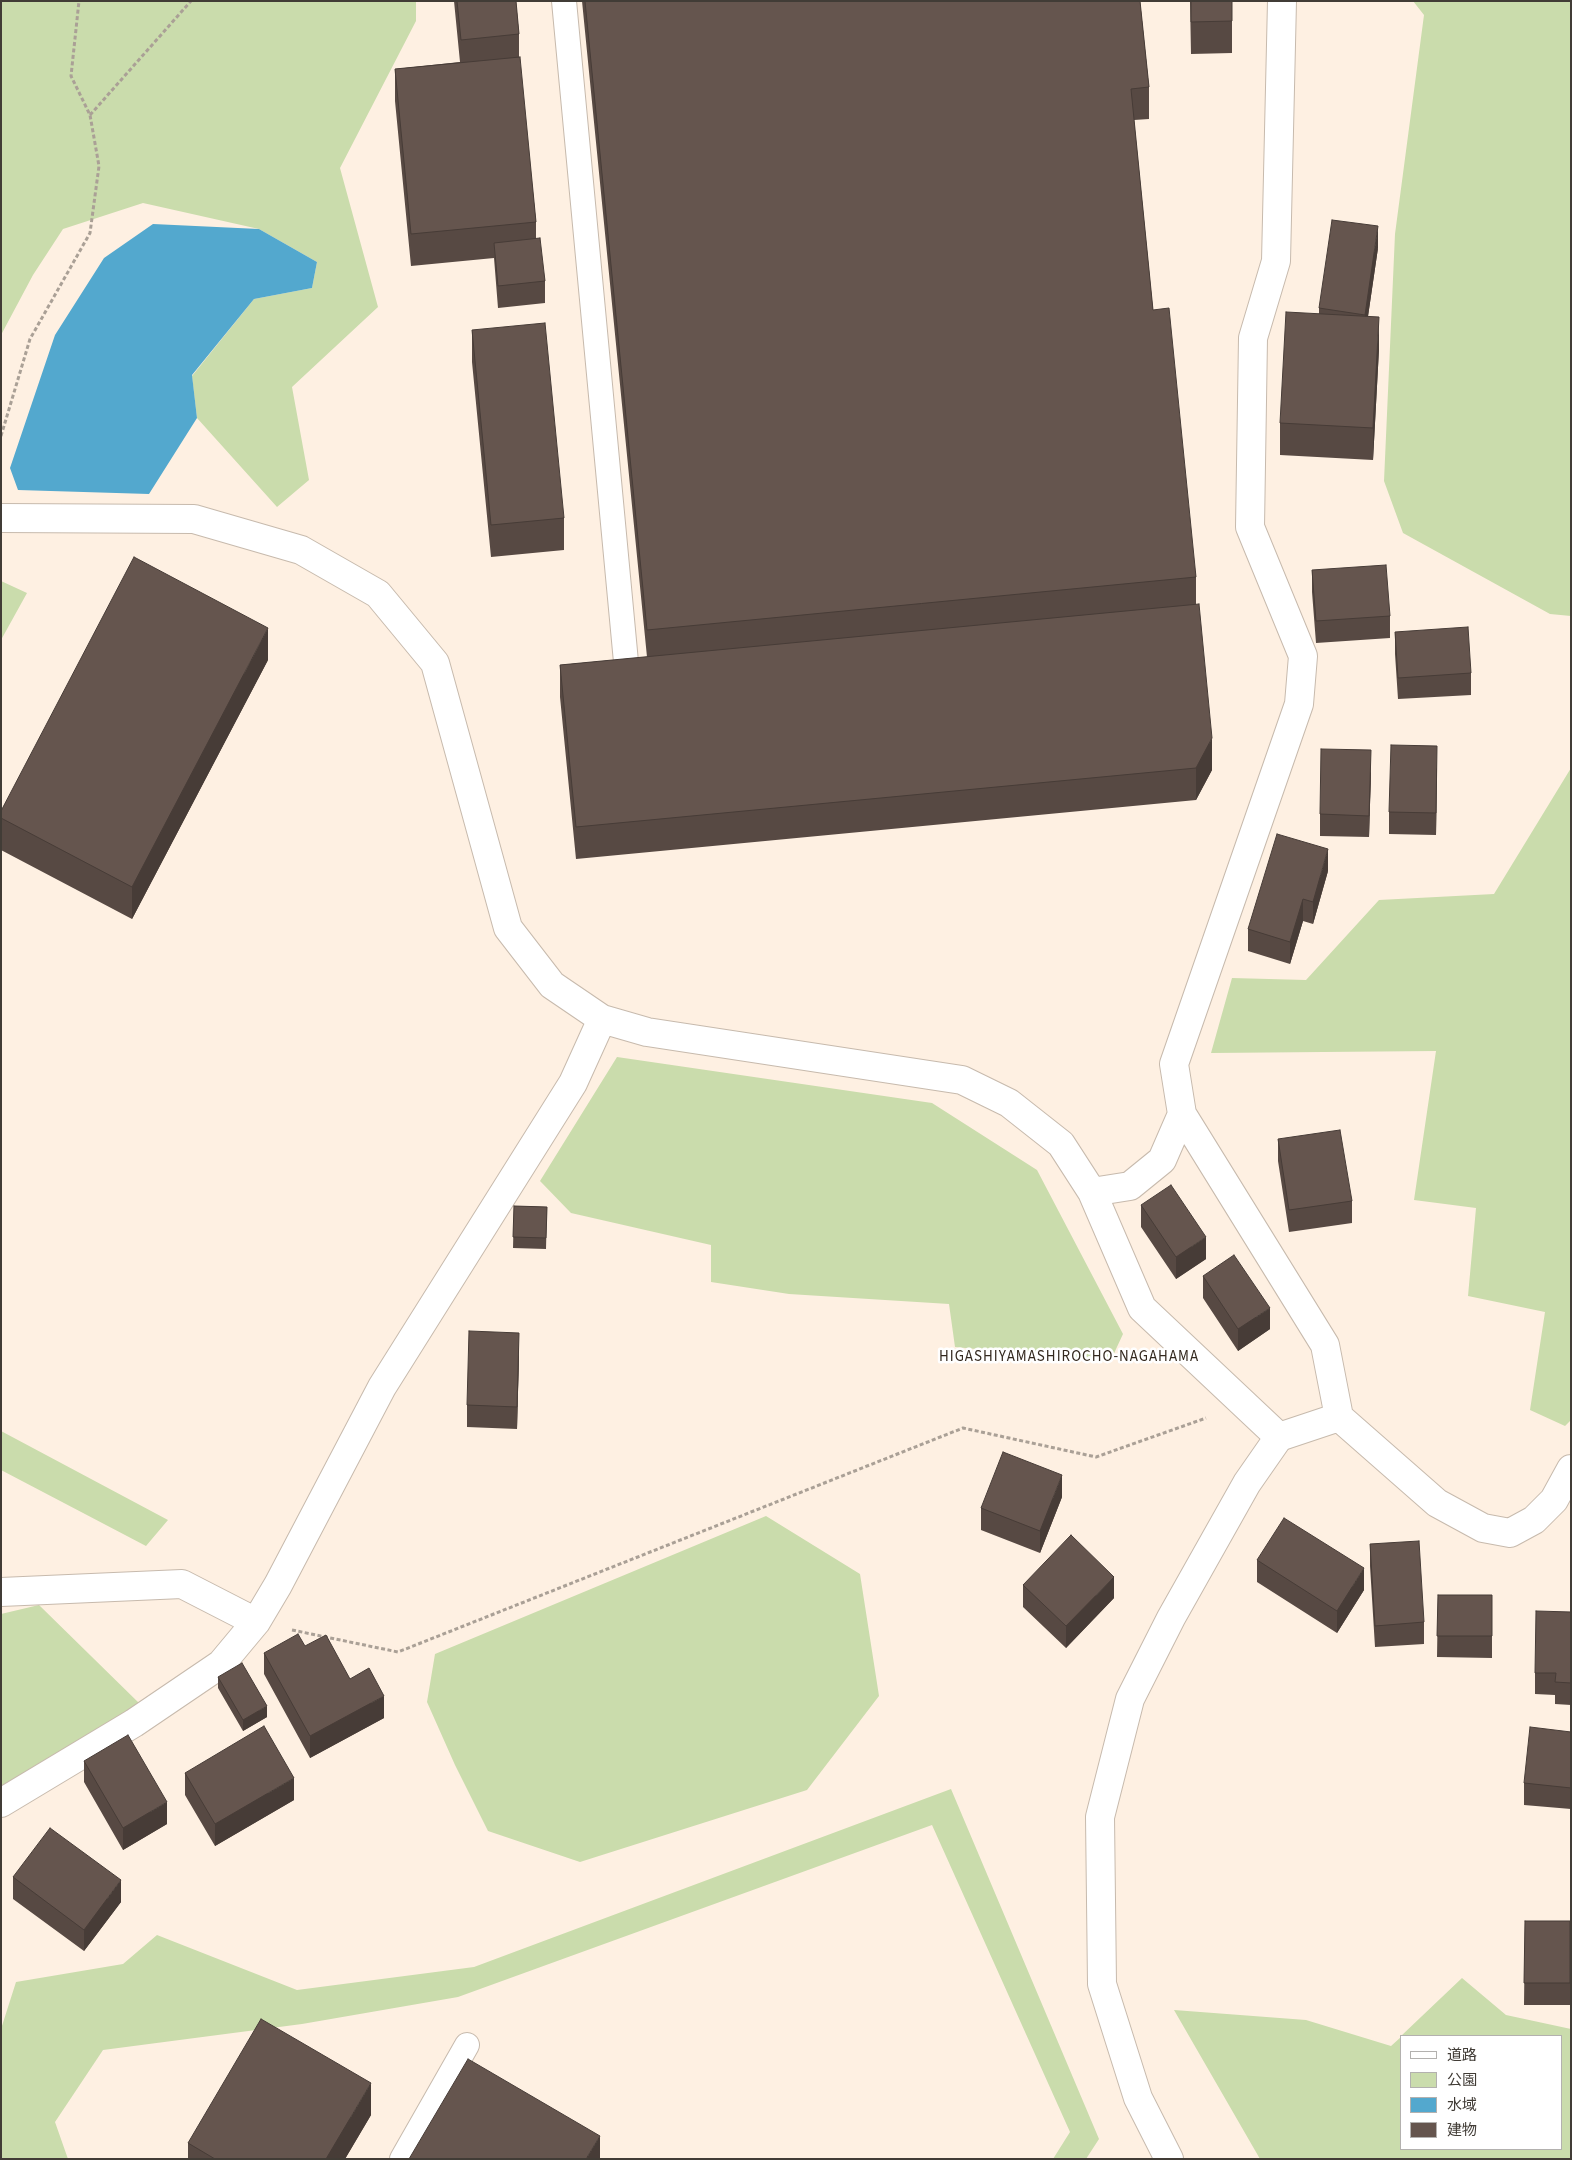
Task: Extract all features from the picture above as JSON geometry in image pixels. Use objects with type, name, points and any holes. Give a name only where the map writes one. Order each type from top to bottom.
[{"type":"street","points":[[1282,1],[1276,261],[1253,338],[1250,527],[1303,656],[1299,704],[1174,1064],[1182,1114],[1326,1345],[1339,1417],[1437,1503],[1483,1528],[1510,1533],[1534,1520],[1554,1500],[1571,1469]]},
{"type":"street","points":[[1,518],[194,519],[301,550],[378,594],[435,663],[508,928],[552,985],[602,1019],[647,1032],[962,1080],[1010,1103],[1061,1144],[1092,1192],[1142,1308],[1279,1437]]},
{"type":"street","points":[[1,1803],[134,1722],[220,1664],[256,1622],[278,1585],[382,1387],[573,1083],[602,1019]]},
{"type":"street","points":[[1092,1192],[1130,1186],[1162,1160],[1182,1114]]},
{"type":"street","points":[[1169,2159],[1138,2098],[1102,1984],[1100,1817],[1130,1699],[1171,1618],[1248,1483],[1279,1437],[1339,1417]]},
{"type":"street","points":[[1,1592],[182,1584],[256,1622]]},
{"type":"lane","points":[[564,1],[626,662]]},
{"type":"lane","points":[[402,2159],[467,2045]]},
{"type":"path","points":[[1,436],[30,339],[90,233],[99,166],[90,115],[71,76],[79,1]]},
{"type":"path","points":[[90,115],[191,1]]},
{"type":"path","points":[[256,1622],[398,1652],[963,1428],[1096,1457],[1244,1404]]},
{"type":"green space","points":[[1,1],[416,1],[416,21],[340,168],[378,307],[292,387],[309,480],[277,507],[197,418],[192,376],[254,299],[312,288],[317,262],[259,229],[143,203],[63,229],[33,275],[1,335]]},
{"type":"green space","points":[[1413,1],[1571,1],[1571,616],[1550,614],[1403,533],[1384,481],[1395,234],[1424,15]]},
{"type":"green space","points":[[1,581],[27,593],[1,640]]},
{"type":"green space","points":[[1571,768],[1571,1420],[1565,1426],[1530,1410],[1545,1312],[1468,1296],[1476,1208],[1414,1200],[1436,1051],[1211,1053],[1232,978],[1306,980],[1379,900],[1494,894]]},
{"type":"green space","points":[[617,1057],[932,1103],[1037,1170],[1123,1334],[1110,1362],[955,1347],[949,1304],[789,1294],[711,1282],[711,1245],[571,1213],[540,1181]]},
{"type":"green space","points":[[1,1431],[168,1520],[146,1546],[1,1470]]},
{"type":"green space","points":[[766,1516],[860,1574],[879,1696],[807,1790],[580,1862],[488,1831],[455,1765],[427,1702],[435,1654]]},
{"type":"green space","points":[[39,1605],[141,1705],[1,1786],[1,1614]]},
{"type":"green space","points":[[951,1789],[1099,2139],[1086,2159],[1053,2159],[1070,2132],[932,1825],[458,1997],[302,2024],[103,2050],[55,2122],[68,2159],[1,2159],[1,2029],[16,1982],[123,1964],[157,1935],[297,1990],[474,1967]]},
{"type":"green space","points":[[1462,1978],[1506,2015],[1571,2029],[1571,2159],[1260,2159],[1174,2010],[1306,2020],[1391,2046],[1400,2038],[1400,2150],[1562,2150],[1562,2035],[1402,2035]]},
{"type":"water","points":[[153,224],[259,229],[317,262],[312,288],[254,299],[192,375],[197,418],[149,494],[18,490],[10,468],[55,335],[104,258]]},
{"type":"building","points":[[457,1],[516,1],[519,34],[461,40]]},
{"type":"building","points":[[585,1],[1140,1],[1149,87],[1131,89],[1153,310],[1169,308],[1196,577],[647,630]]},
{"type":"building","points":[[1191,1],[1232,1],[1232,21],[1191,22]]},
{"type":"building","points":[[520,57],[536,222],[411,234],[395,69]]},
{"type":"building","points":[[1332,220],[1378,226],[1365,315],[1319,308]]},
{"type":"building","points":[[540,238],[545,281],[498,286],[494,243]]},
{"type":"building","points":[[1286,312],[1379,317],[1373,428],[1280,423]]},
{"type":"building","points":[[545,323],[564,518],[491,525],[472,330]]},
{"type":"building","points":[[134,557],[268,628],[132,887],[1,818],[1,811]]},
{"type":"building","points":[[1386,565],[1390,616],[1316,621],[1312,570]]},
{"type":"building","points":[[1199,604],[1212,738],[1196,768],[576,827],[560,665]]},
{"type":"building","points":[[1468,627],[1471,673],[1398,678],[1395,632]]},
{"type":"building","points":[[1391,745],[1437,746],[1436,813],[1389,812]]},
{"type":"building","points":[[1321,749],[1371,750],[1369,816],[1320,814]]},
{"type":"building","points":[[1277,834],[1328,849],[1313,902],[1303,899],[1290,942],[1248,929]]},
{"type":"building","points":[[1340,1130],[1352,1201],[1289,1210],[1278,1139]]},
{"type":"building","points":[[1171,1185],[1206,1237],[1176,1257],[1141,1205]]},
{"type":"building","points":[[514,1206],[547,1207],[546,1238],[513,1237]]},
{"type":"building","points":[[1234,1255],[1270,1308],[1238,1329],[1203,1276]]},
{"type":"building","points":[[469,1331],[519,1333],[517,1407],[467,1405]]},
{"type":"building","points":[[1003,1452],[1062,1475],[1040,1531],[981,1508]]},
{"type":"building","points":[[1284,1518],[1364,1568],[1337,1611],[1257,1560]]},
{"type":"building","points":[[1071,1535],[1114,1577],[1066,1626],[1023,1585]]},
{"type":"building","points":[[1419,1541],[1424,1622],[1375,1626],[1370,1544]]},
{"type":"building","points":[[1438,1595],[1492,1595],[1492,1636],[1437,1636]]},
{"type":"building","points":[[1536,1611],[1571,1612],[1571,1683],[1555,1682],[1556,1673],[1535,1673]]},
{"type":"building","points":[[298,1634],[305,1646],[326,1635],[350,1679],[369,1668],[384,1696],[310,1736],[264,1653]]},
{"type":"building","points":[[242,1663],[267,1706],[243,1720],[218,1677]]},
{"type":"building","points":[[264,1726],[294,1778],[215,1824],[185,1773]]},
{"type":"building","points":[[1530,1727],[1571,1732],[1571,1788],[1524,1783]]},
{"type":"building","points":[[128,1735],[167,1802],[123,1828],[84,1761]]},
{"type":"building","points":[[50,1828],[121,1880],[84,1930],[13,1877]]},
{"type":"building","points":[[1525,1921],[1570,1921],[1570,1983],[1524,1983]]},
{"type":"building","points":[[261,2019],[371,2083],[326,2159],[215,2159],[188,2143]]},
{"type":"building","points":[[468,2059],[600,2136],[586,2159],[409,2159]]},
{"type":"district","name":"HIGASHIYAMASHIROCHO-NAGAHAMA","points":[[1069,1358]]}]
